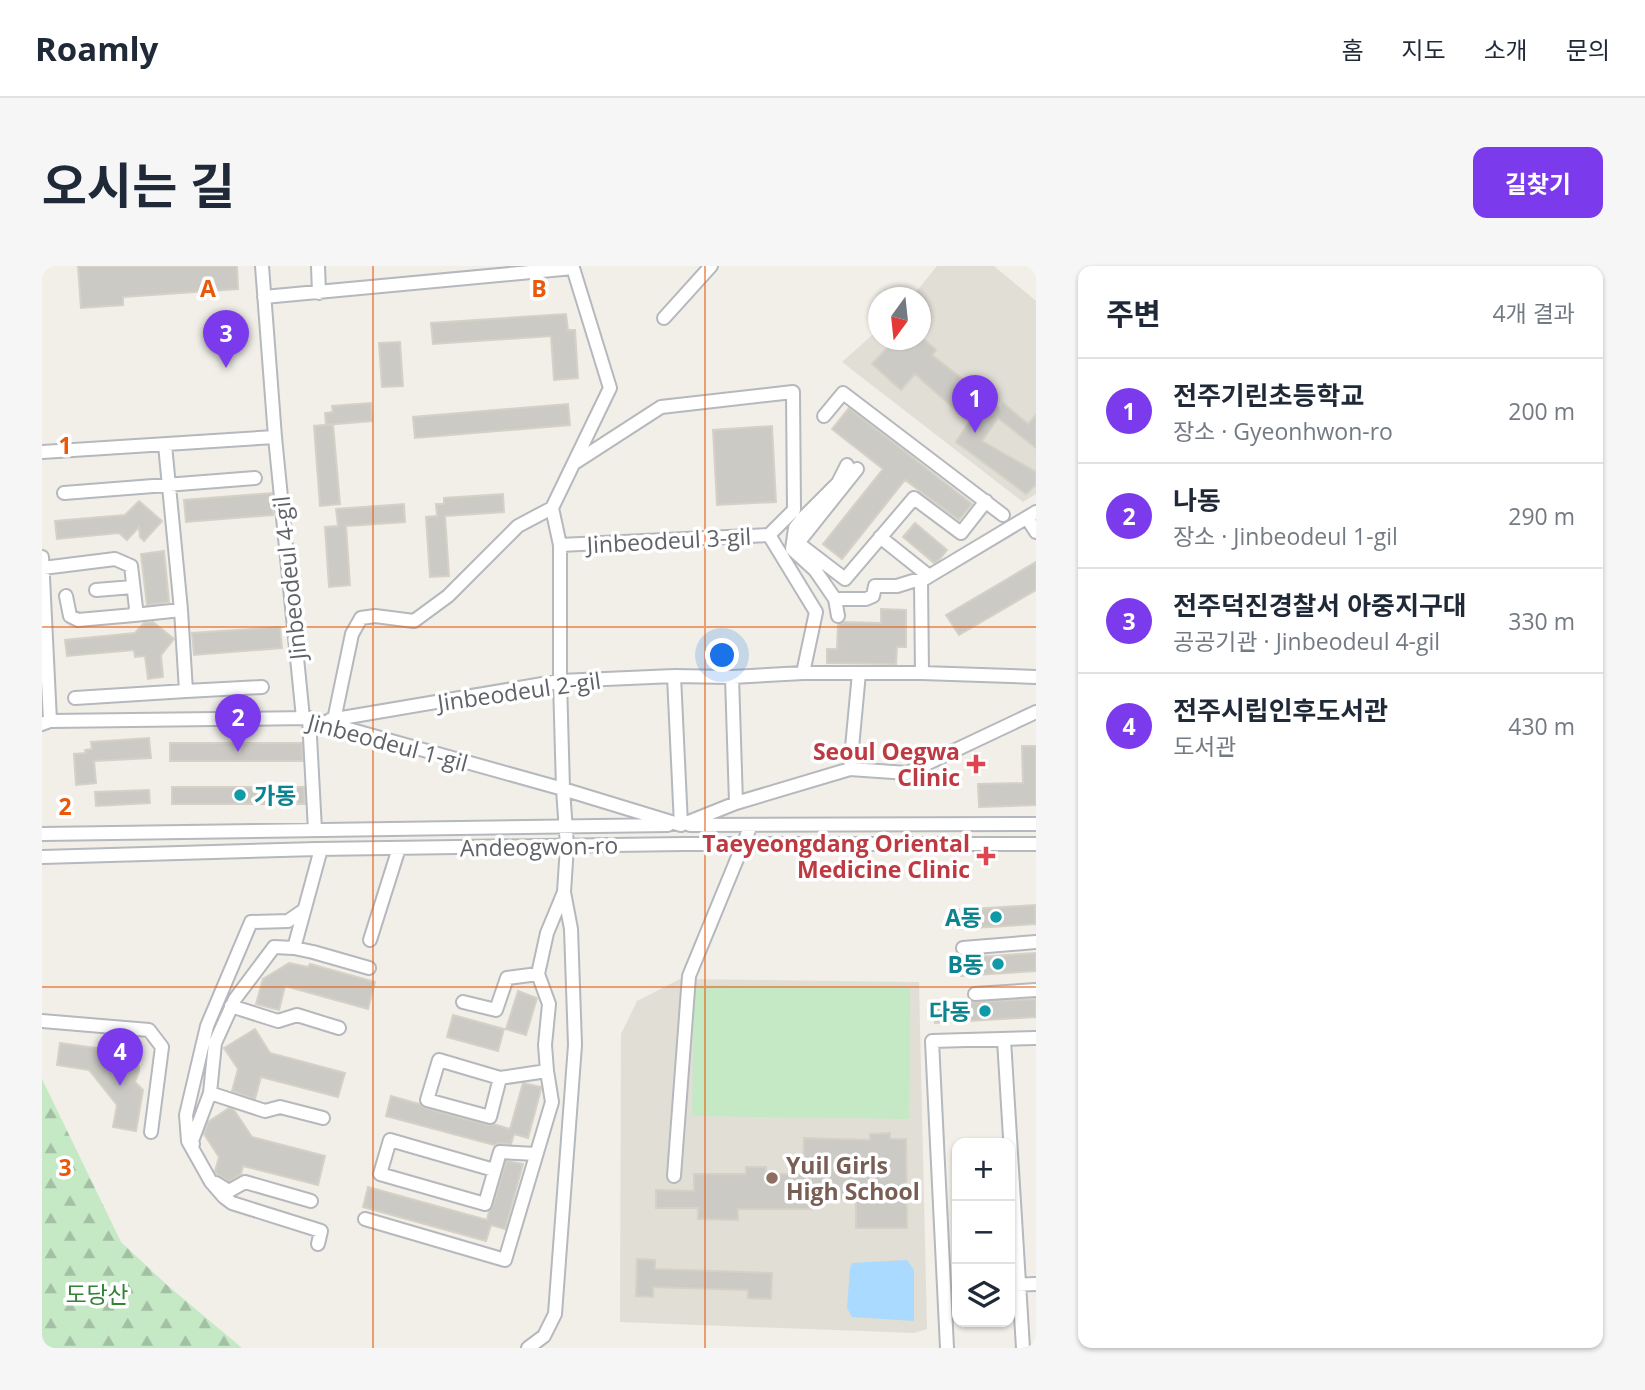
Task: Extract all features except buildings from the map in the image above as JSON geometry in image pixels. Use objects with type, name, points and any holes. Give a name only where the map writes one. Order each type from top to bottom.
[{"type":"street","name":"Jinbeodeul 4-gil","points":[[262,266],[275,437],[311,719],[315,830]]},
{"type":"street","points":[[317,266],[319,293]]},
{"type":"street","points":[[664,318],[711,266]]},
{"type":"street","name":"Jinbeodeul 3-gil","points":[[264,298],[529,269],[573,268],[610,388],[552,508],[560,545],[560,681]]},
{"type":"street","name":"Jinbeodeul 3-gil","points":[[560,545],[769,535],[794,510],[793,392],[661,407],[576,462]]},
{"type":"street","points":[[824,416],[843,393],[1003,515]]},
{"type":"street","points":[[42,452],[275,437]]},
{"type":"street","points":[[165,445],[186,691]]},
{"type":"street","points":[[838,616],[835,599],[816,570],[792,549],[795,528],[852,467],[798,543],[845,579],[914,498],[961,533],[986,501]]},
{"type":"street","points":[[64,493],[255,478]]},
{"type":"street","points":[[334,720],[352,634],[361,618],[375,616],[414,621],[448,596],[519,526],[552,508]]},
{"type":"street","points":[[835,599],[866,599],[873,596],[875,586],[898,586],[925,579],[1031,515],[1036,532]]},
{"type":"street","points":[[769,535],[816,612],[803,673]]},
{"type":"street","points":[[880,537],[925,579],[922,673]]},
{"type":"street","points":[[42,557],[46,723]]},
{"type":"street","points":[[43,568],[115,559],[131,566],[136,608],[134,615]]},
{"type":"street","points":[[96,590],[133,587]]},
{"type":"street","points":[[66,596],[70,616],[78,620],[181,610]]},
{"type":"street","name":"Jinbeodeul 2-gil","points":[[311,719],[334,720],[560,681],[803,673],[1036,677]]},
{"type":"street","points":[[850,769],[859,673]]},
{"type":"street","points":[[674,676],[681,825],[736,803],[850,769],[907,773],[1036,712]]},
{"type":"street","points":[[732,677],[736,803]]},
{"type":"street","points":[[528,1348],[544,1336],[555,1314],[575,1045],[571,929],[564,892],[567,846],[560,681]]},
{"type":"street","points":[[75,698],[262,687]]},
{"type":"street","name":"Jinbeodeul 1-gil","points":[[46,723],[311,719],[563,789],[681,825]]},
{"type":"street","name":"Andeogwon-ro","points":[[42,834],[681,825],[1036,824]]},
{"type":"street","points":[[674,1176],[689,976],[751,825]]},
{"type":"street","name":"Andeogwon-ro","points":[[42,857],[321,849],[1036,844]]},
{"type":"street","points":[[370,940],[399,848]]},
{"type":"street","points":[[294,948],[321,849]]},
{"type":"street","points":[[365,1219],[505,1260],[552,1102],[545,1045],[549,1004],[538,974],[547,933],[564,892]]},
{"type":"street","points":[[304,910],[288,921],[251,922],[207,1026],[186,1115],[188,1141],[211,1182],[224,1197],[232,1203],[321,1231],[318,1244]]},
{"type":"street","points":[[963,948],[1036,942]]},
{"type":"street","points":[[311,1201],[245,1182],[229,1191],[212,1180],[192,1142],[210,1093],[215,1043],[235,999],[274,947],[294,948],[369,968]]},
{"type":"street","points":[[463,1002],[496,1010],[507,978],[538,974]]},
{"type":"street","points":[[975,994],[1036,990]]},
{"type":"street","points":[[231,1006],[278,1021],[297,1015],[339,1028]]},
{"type":"street","points":[[42,1021],[149,1030],[162,1048],[151,1132]]},
{"type":"street","points":[[947,1348],[951,1288],[939,1165],[932,1041],[1036,1038]]},
{"type":"street","points":[[1004,1040],[1010,1138]]},
{"type":"street","points":[[500,1078],[490,1117],[427,1100],[439,1060],[500,1078],[547,1072]]},
{"type":"street","points":[[210,1093],[265,1111],[280,1107],[323,1118]]},
{"type":"street","points":[[494,1170],[390,1140],[380,1174],[485,1204],[500,1152],[536,1154]]},
{"type":"street","points":[[1012,1201],[1013,1264]]},
{"type":"street","points":[[1015,1285],[1036,1283]]},
{"type":"street","points":[[1015,1292],[1023,1348]]},
{"type":"shaded area","points":[[937,266],[994,266],[1036,301],[1036,494],[1023,502],[842,362],[868,339],[868,350],[931,350],[931,287],[920,287]]},
{"type":"shaded area","name":"Yuil Girls High School","points":[[680,979],[919,982],[927,1329],[914,1333],[620,1322],[621,1034],[637,1001]]},
{"type":"green space","points":[[694,985],[910,988],[909,1119],[692,1116]]},
{"type":"green space","name":"도당산","points":[[42,1079],[121,1242],[242,1348],[42,1348]]},
{"type":"water","points":[[907,1260],[914,1270],[914,1321],[852,1317],[847,1308],[852,1263]]},
{"type":"place","name":"전주덕진경찰서 아중지구대","points":[[226,368]]},
{"type":"place","name":"전주기린초등학교","points":[[975,433]]},
{"type":"place","name":"나동","points":[[238,752]]},
{"type":"place","name":"Seoul Oegwa Clinic","points":[[976,764]]},
{"type":"place","name":"가동","points":[[240,795]]},
{"type":"place","name":"Taeyeongdang Oriental Medicine Clinic","points":[[986,856]]},
{"type":"place","name":"A동","points":[[996,917]]},
{"type":"place","name":"B동","points":[[998,964]]},
{"type":"place","name":"다동","points":[[985,1011]]},
{"type":"place","name":"전주시립인후도서관","points":[[120,1086]]},
{"type":"place","name":"Yuil Girls High School","points":[[772,1178]]}]
